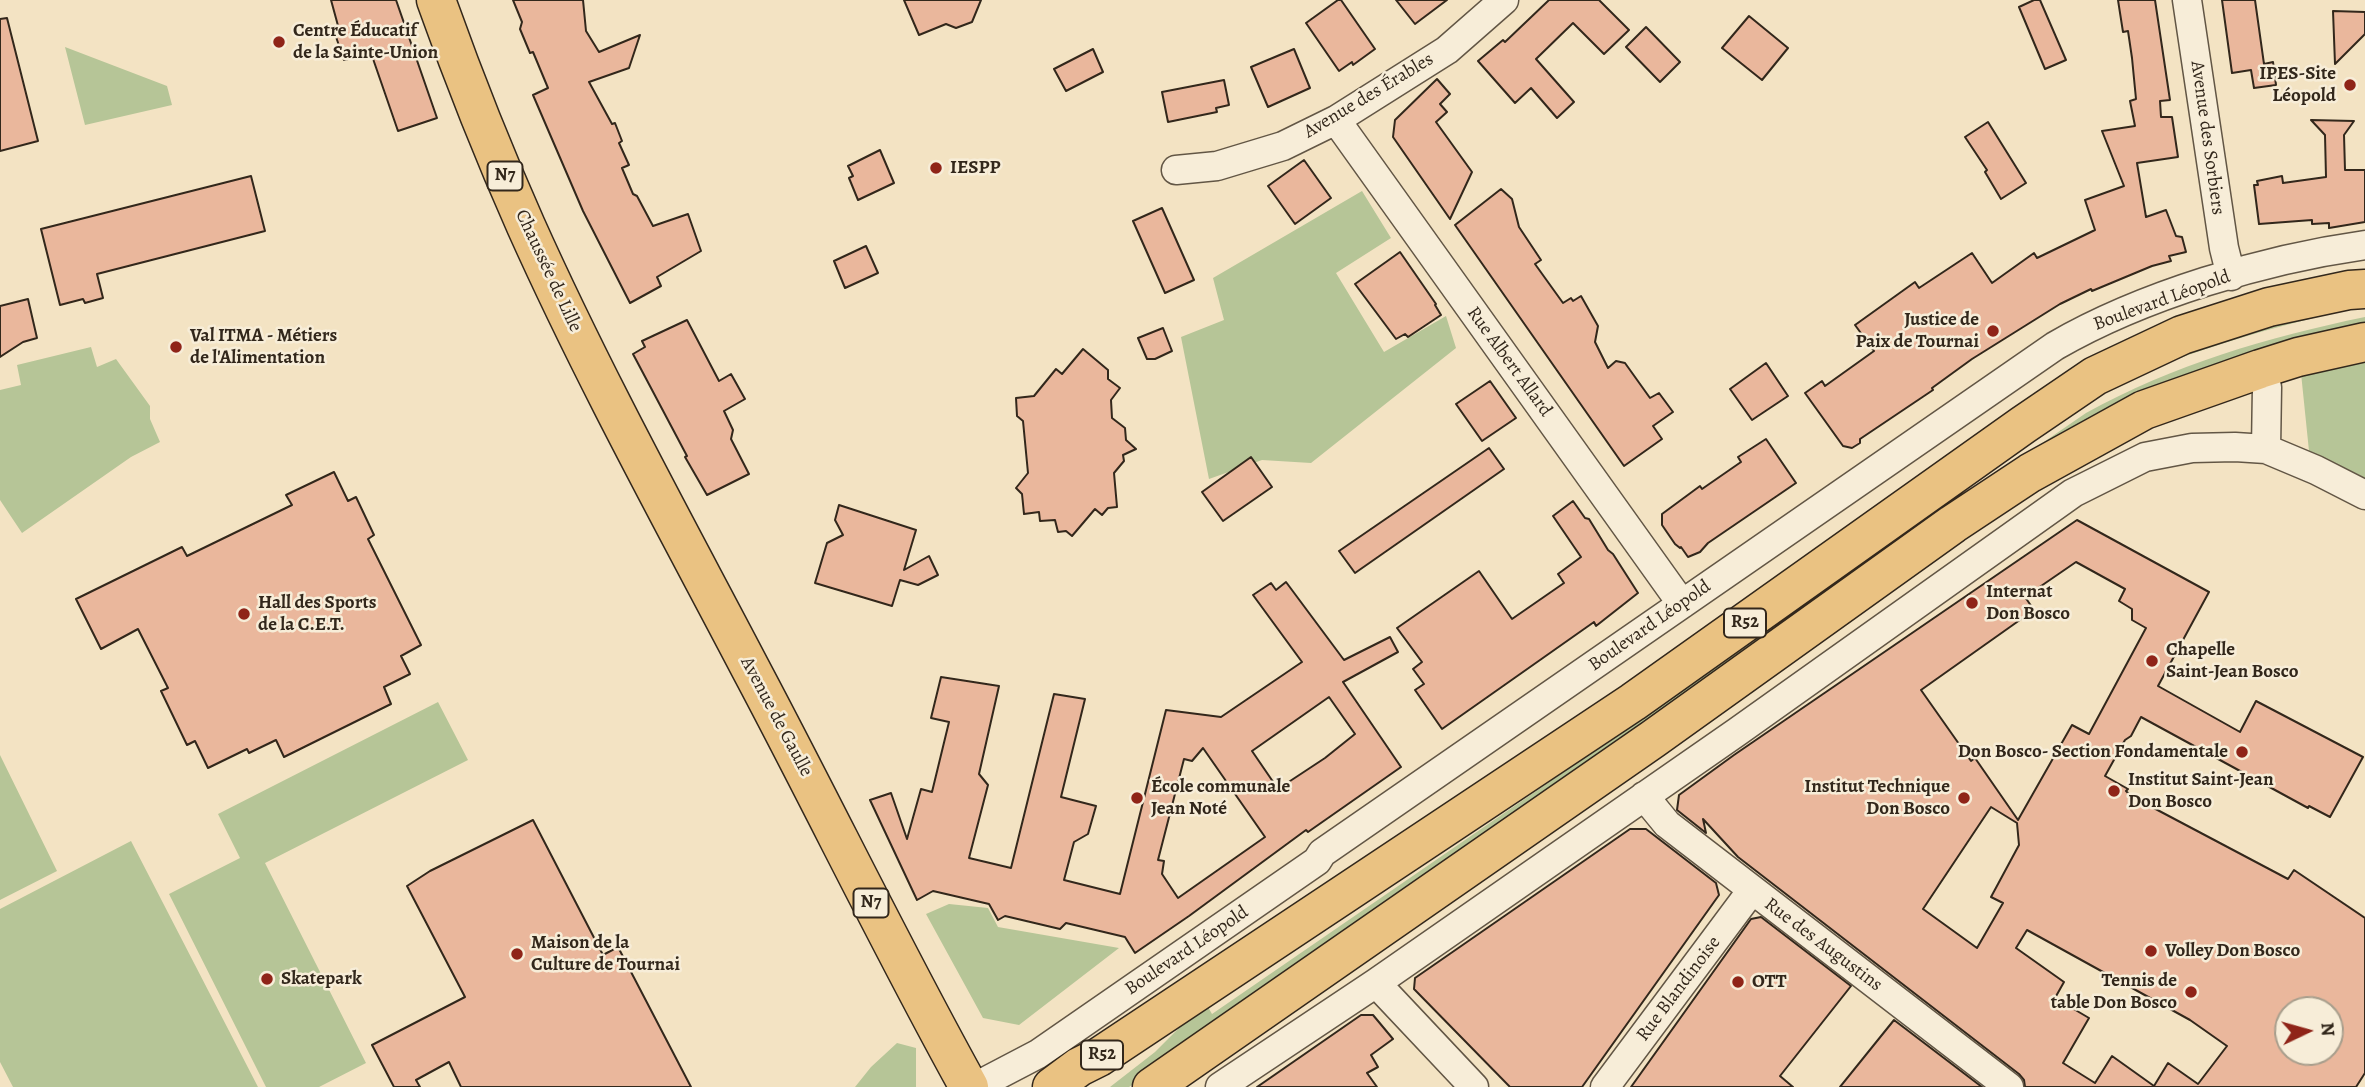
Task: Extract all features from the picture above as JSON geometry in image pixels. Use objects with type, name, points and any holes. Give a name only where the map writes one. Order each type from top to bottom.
[{"type":"main road","name":"Chaussée de Lille","points":[[436,0],[478,113],[526,226],[584,347]]},
{"type":"main road","name":"Boulevard Léopold","points":[[1052,1087],[1079,1066],[1099,1057],[1633,702],[2095,376],[2193,331],[2269,307],[2348,290],[2365,289]]},
{"type":"main road","name":"R52","points":[[1152,1087],[1653,739],[1953,524],[2030,473],[2144,410],[2298,357],[2365,342]]},
{"type":"main road","name":"Avenue de Gaulle","points":[[584,347],[818,797],[904,969],[969,1087]]},
{"type":"main road","name":"R52","points":[[1098,1087],[1148,1046],[1152,1021]]},
{"type":"street","name":"Avenue des Érables","points":[[1176,170],[1217,166],[1283,146],[1336,120],[1447,50],[1504,0]]},
{"type":"street","name":"Avenue des Sorbiers","points":[[2187,0],[2224,248],[2231,276]]},
{"type":"street","name":"Rue Albert Allard","points":[[1336,120],[1682,604]]},
{"type":"street","name":"Boulevard Léopold","points":[[975,1087],[1038,1054],[1317,861],[1322,853],[2055,346],[2127,310],[2231,276],[2298,258],[2365,245]]},
{"type":"street","points":[[2260,369],[2267,387],[2266,449]]},
{"type":"street","points":[[1220,1087],[1376,983],[2073,493],[2145,457],[2192,448],[2266,449],[2365,495]]},
{"type":"street","name":"Rue des Augustins","points":[[1644,796],[1667,824],[2010,1087]]},
{"type":"street","name":"Rue Blandinoise","points":[[1605,1087],[1752,890]]},
{"type":"street","points":[[1376,983],[1474,1087]]},
{"type":"green space","points":[[65,47],[167,86],[172,105],[85,125]]},
{"type":"green space","points":[[1362,191],[1391,238],[1336,273],[1384,352],[1446,316],[1456,348],[1311,463],[1262,460],[1209,479],[1181,337],[1224,320],[1213,278]]},
{"type":"green space","points":[[2365,306],[2223,343],[2147,372],[2094,398],[1208,1007],[1212,1014],[2086,413],[2153,381],[2222,354],[2365,317],[2365,328],[2203,372],[1129,1087],[1110,1087],[1155,1052],[1187,1020],[1958,473],[2190,342]]},
{"type":"green space","points":[[91,347],[97,367],[116,359],[150,406],[150,419],[160,442],[131,457],[22,533],[0,500],[0,390],[21,385],[17,365]]},
{"type":"green space","points":[[2365,362],[2365,478],[2309,451],[2301,373]]},
{"type":"green space","name":"Skatepark","points":[[438,702],[468,760],[265,863],[366,1063],[319,1087],[266,1087],[169,894],[240,858],[218,814]]},
{"type":"green space","points":[[0,755],[57,871],[0,900]]},
{"type":"green space","points":[[131,841],[258,1087],[13,1087],[0,1062],[0,909]]},
{"type":"green space","points":[[949,904],[988,908],[998,927],[1119,948],[1019,1025],[983,1018],[926,914]]},
{"type":"green space","points":[[897,1043],[916,1048],[916,1087],[855,1087],[871,1067]]},
{"type":"building","points":[[331,0],[396,0],[437,118],[398,131],[371,53],[344,60],[335,34],[340,33]]},
{"type":"building","points":[[513,0],[583,0],[586,31],[599,52],[640,35],[629,68],[589,82],[612,124],[615,123],[622,141],[619,143],[629,165],[622,168],[633,194],[637,196],[653,226],[688,214],[701,251],[657,277],[661,286],[630,303],[583,211],[533,95],[548,88],[520,29],[522,22]]},
{"type":"building","points":[[904,0],[981,0],[972,22],[956,28],[946,24],[919,35]]},
{"type":"building","points":[[1341,0],[1375,49],[1353,65],[1352,62],[1339,71],[1306,23]]},
{"type":"building","points":[[1396,0],[1447,0],[1415,24]]},
{"type":"building","points":[[1549,0],[1599,0],[1629,30],[1604,54],[1573,23],[1536,59],[1574,102],[1557,118],[1531,88],[1515,103],[1478,61],[1503,40],[1505,42]]},
{"type":"building","points":[[2040,0],[2066,60],[2045,69],[2019,7]]},
{"type":"building","points":[[2118,0],[2155,0],[2170,100],[2160,101],[2161,117],[2172,117],[2178,157],[2137,163],[2146,217],[2166,210],[2176,236],[2182,237],[2186,252],[2169,256],[2171,261],[2092,291],[2091,289],[2060,304],[1972,359],[1932,388],[1933,390],[1860,439],[1860,443],[1852,448],[1843,446],[1805,393],[1822,381],[1825,386],[1874,351],[1855,325],[1915,282],[1919,288],[1972,253],[1992,283],[2034,253],[2037,258],[2095,230],[2085,200],[2124,186],[2102,131],[2135,126],[2130,101],[2136,99],[2132,58],[2128,31],[2123,32]]},
{"type":"building","points":[[2222,0],[2255,0],[2264,64],[2273,62],[2276,85],[2254,88],[2251,70],[2232,73]]},
{"type":"building","points":[[2333,11],[2365,12],[2365,34],[2335,64]]},
{"type":"building","points":[[1749,16],[1788,48],[1762,80],[1722,48]]},
{"type":"building","points":[[7,18],[38,141],[0,151],[0,19]]},
{"type":"building","points":[[1646,27],[1680,62],[1660,82],[1626,47]]},
{"type":"building","points":[[1093,49],[1103,72],[1066,91],[1054,69]]},
{"type":"building","points":[[1294,49],[1310,88],[1268,107],[1251,67]]},
{"type":"building","points":[[1437,79],[1450,94],[1440,104],[1447,112],[1436,122],[1472,172],[1450,219],[1393,137],[1395,120]]},
{"type":"building","points":[[1224,80],[1229,105],[1216,108],[1217,112],[1168,122],[1162,92]]},
{"type":"building","points":[[2311,120],[2354,121],[2344,135],[2345,170],[2365,170],[2365,222],[2329,228],[2329,223],[2312,224],[2312,220],[2259,224],[2254,185],[2258,185],[2257,181],[2282,176],[2283,183],[2326,177],[2325,135]]},
{"type":"building","points":[[1988,122],[2026,183],[2001,199],[1985,172],[1987,170],[1965,137]]},
{"type":"building","points":[[880,150],[894,183],[858,200],[849,178],[853,176],[848,166]]},
{"type":"building","points":[[1304,160],[1331,198],[1295,224],[1268,186]]},
{"type":"building","points":[[251,176],[265,231],[97,274],[103,298],[85,303],[83,299],[60,305],[41,229]]},
{"type":"building","points":[[1501,189],[1512,199],[1519,227],[1541,260],[1535,264],[1563,303],[1581,296],[1598,326],[1595,342],[1608,368],[1616,361],[1625,363],[1650,398],[1659,393],[1673,412],[1653,426],[1662,439],[1624,466],[1455,225]]},
{"type":"building","points":[[1162,208],[1194,280],[1165,293],[1133,221]]},
{"type":"building","points":[[866,246],[878,273],[845,288],[834,261]]},
{"type":"building","points":[[1400,252],[1441,315],[1408,337],[1405,334],[1396,339],[1355,284]]},
{"type":"building","points":[[28,299],[37,338],[23,342],[0,357],[0,306]]},
{"type":"building","points":[[687,320],[719,381],[731,374],[745,399],[724,411],[733,430],[731,439],[749,474],[707,495],[633,354],[645,347],[642,341]]},
{"type":"building","points":[[1163,328],[1172,351],[1155,359],[1147,359],[1138,338]]},
{"type":"building","points":[[1083,349],[1108,370],[1108,379],[1120,388],[1111,400],[1112,418],[1125,428],[1126,440],[1136,449],[1123,455],[1124,461],[1114,473],[1117,507],[1108,508],[1102,515],[1095,509],[1072,536],[1066,531],[1058,532],[1055,520],[1040,521],[1039,512],[1024,514],[1022,494],[1016,488],[1028,473],[1023,421],[1017,416],[1016,398],[1034,396],[1056,369],[1062,374]]},
{"type":"building","points":[[1766,363],[1788,396],[1752,420],[1730,389]]},
{"type":"building","points":[[1490,381],[1516,418],[1482,441],[1456,404]]},
{"type":"building","points":[[1766,439],[1796,483],[1708,543],[1700,552],[1688,557],[1662,525],[1662,514],[1700,486],[1702,489],[1741,462],[1738,457]]},
{"type":"building","points":[[1489,448],[1504,469],[1355,573],[1339,551]]},
{"type":"building","points":[[1251,457],[1272,487],[1223,521],[1202,492]]},
{"type":"building","name":"Hall des Sports de la C.E.T.","points":[[334,472],[348,501],[356,497],[374,535],[368,539],[421,645],[401,656],[410,674],[384,687],[391,704],[284,757],[276,740],[249,753],[247,749],[208,768],[195,741],[187,745],[161,691],[168,688],[138,629],[101,649],[76,599],[182,547],[187,556],[292,505],[286,495]]},
{"type":"building","points":[[1573,501],[1585,518],[1589,519],[1638,593],[1596,626],[1594,622],[1442,729],[1415,690],[1424,684],[1413,669],[1422,662],[1397,628],[1479,571],[1512,619],[1564,583],[1558,574],[1581,557],[1553,516]]},
{"type":"building","points":[[839,505],[916,530],[904,570],[929,556],[938,575],[918,585],[900,580],[892,606],[815,583],[827,543],[843,535],[835,520]]},
{"type":"building","points":[[2077,520],[2209,592],[2158,686],[2240,732],[2256,701],[2363,757],[2330,817],[2309,806],[2308,808],[2141,717],[2105,776],[2128,789],[2126,791],[2131,796],[2288,879],[2294,870],[2365,918],[2365,1073],[2356,1087],[2025,1087],[2019,1074],[1738,857],[1703,819],[1706,833],[1677,810],[1679,795]],"holes":[[[2076,562],[2125,589],[2119,601],[2132,609],[2132,620],[2146,628],[2089,734],[2072,725],[2018,820],[1975,758],[1971,761],[1921,690],[2034,610],[2025,597]],[[1991,807],[2017,823],[2019,845],[1991,897],[2003,903],[1977,948],[1923,909]],[[2027,930],[2190,1020],[2227,1046],[2198,1084],[2168,1063],[2154,1086],[2112,1056],[2095,1083],[2063,1063],[2089,1018],[2055,998],[2064,982],[2016,948]]]},
{"type":"building","name":"École communale Jean Noté","points":[[1286,582],[1344,660],[1390,637],[1398,652],[1343,682],[1401,767],[1308,832],[1306,830],[1135,953],[1125,937],[1066,923],[1060,929],[1005,916],[998,920],[989,904],[933,891],[917,900],[870,800],[891,793],[907,839],[921,789],[932,792],[949,722],[931,718],[941,677],[999,686],[979,774],[988,785],[969,858],[1011,868],[1054,694],[1085,699],[1061,797],[1096,806],[1088,834],[1074,842],[1064,880],[1120,894],[1166,710],[1221,717],[1302,662],[1253,595],[1271,583],[1276,590]],"holes":[[[1329,697],[1355,734],[1278,789],[1252,751]],[[1203,748],[1265,837],[1178,898],[1162,874],[1164,861],[1158,860],[1184,759],[1192,761]]]},
{"type":"building","name":"Maison de la Culture de Tournai","points":[[533,820],[603,955],[618,947],[691,1087],[461,1087],[449,1062],[416,1080],[420,1087],[394,1087],[372,1045],[465,997],[407,886],[430,871]]},
{"type":"building","points":[[1630,829],[1646,829],[1716,883],[1719,895],[1582,1087],[1510,1087],[1414,989],[1415,978]]},
{"type":"building","points":[[1761,917],[1851,986],[1780,1076],[1793,1087],[1631,1087],[1751,919]]},
{"type":"building","points":[[1361,1015],[1373,1015],[1393,1039],[1371,1055],[1378,1067],[1367,1073],[1377,1087],[1257,1087]]},
{"type":"building","points":[[1894,1020],[1982,1087],[1840,1087]]},
{"type":"place","name":"Centre Éducatif de la Sainte-Union","points":[[279,42]]},
{"type":"place","name":"IPES-Site Léopold","points":[[2350,85]]},
{"type":"place","name":"IESPP","points":[[936,168]]},
{"type":"place","name":"Justice de Paix de Tournai","points":[[1993,331]]},
{"type":"place","name":"Val ITMA - Métiers de l'Alimentation","points":[[176,347]]},
{"type":"place","name":"Internat Don Bosco","points":[[1972,603]]},
{"type":"place","name":"Hall des Sports de la C.E.T.","points":[[244,614]]},
{"type":"place","name":"Chapelle Saint-Jean Bosco","points":[[2152,661]]},
{"type":"place","name":"Don Bosco- Section Fondamentale","points":[[2242,752]]},
{"type":"place","name":"Institut Saint-Jean Don Bosco","points":[[2114,791]]},
{"type":"place","name":"École communale Jean Noté","points":[[1137,798]]},
{"type":"place","name":"Institut Technique Don Bosco","points":[[1964,798]]},
{"type":"place","name":"Volley Don Bosco","points":[[2151,951]]},
{"type":"place","name":"Maison de la Culture de Tournai","points":[[517,954]]},
{"type":"place","name":"Skatepark","points":[[267,979]]},
{"type":"place","name":"OTT","points":[[1738,982]]},
{"type":"place","name":"Tennis de table Don Bosco","points":[[2191,992]]}]
